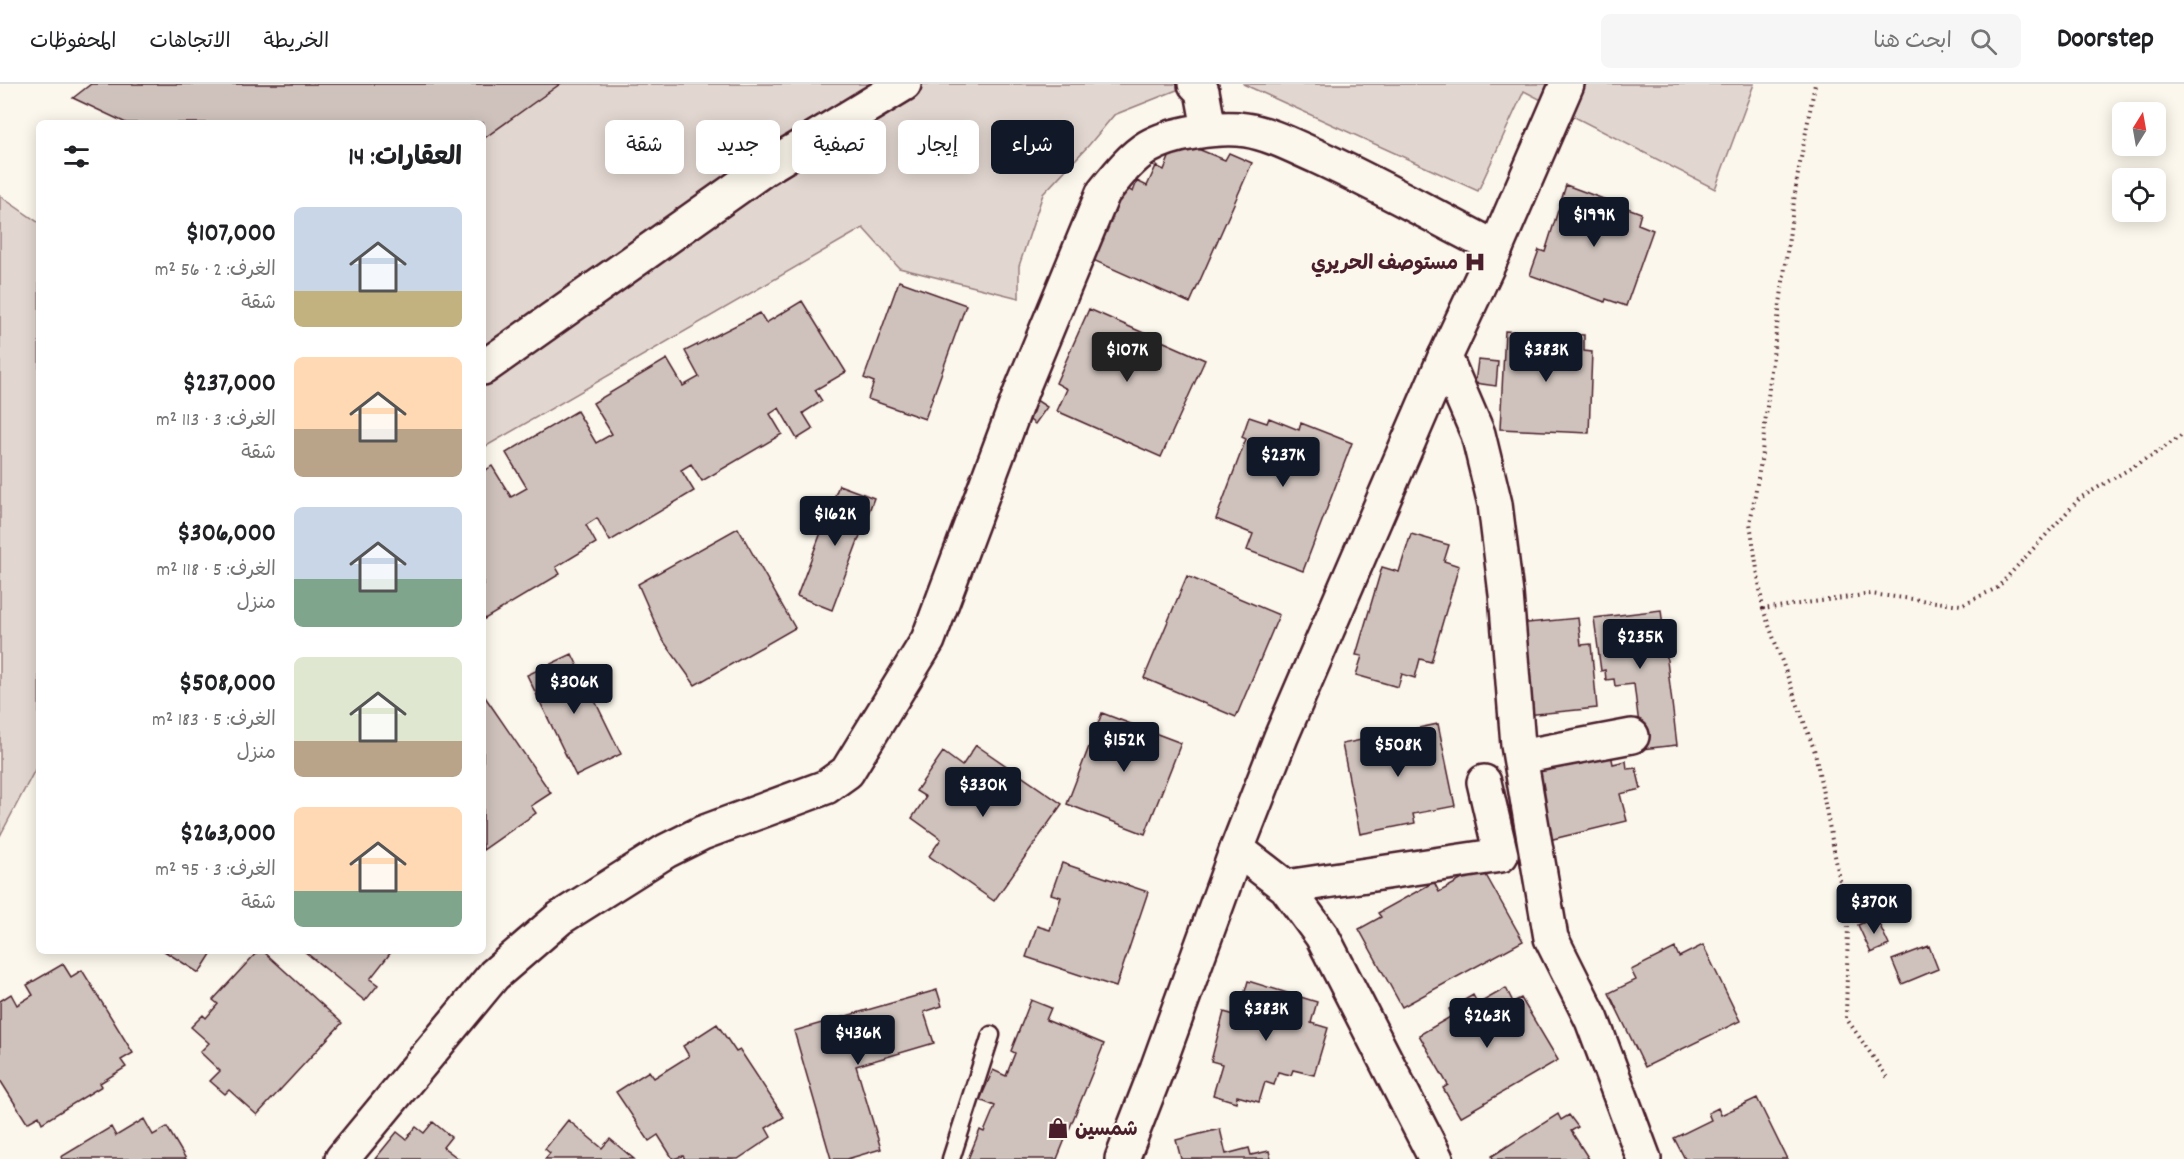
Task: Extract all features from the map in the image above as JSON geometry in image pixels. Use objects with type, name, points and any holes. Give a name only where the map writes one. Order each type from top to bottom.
[{"type":"street","points":[[486,366],[764,169],[904,84]]},
{"type":"street","points":[[1196,84],[1202,92],[1209,129]]},
{"type":"street","points":[[1122,1159],[1281,737],[1445,357],[1568,84]]},
{"type":"street","points":[[342,1159],[495,975],[560,918],[666,851],[702,833],[826,787],[847,772],[928,640],[1022,389],[1103,193],[1122,170],[1148,147],[1209,129],[1246,130],[1280,140],[1339,167],[1496,248]]},
{"type":"street","points":[[1445,357],[1478,434],[1495,504],[1506,594],[1520,757],[1551,938],[1592,1020],[1644,1159]]},
{"type":"street","points":[[1520,757],[1632,736]]},
{"type":"street","points":[[1286,887],[1501,855],[1484,782]]},
{"type":"street","points":[[1237,849],[1286,887],[1322,936],[1436,1159]]},
{"type":"lane","points":[[951,1159],[991,1035]]},
{"type":"path","points":[[1815,84],[1797,179],[1761,460],[1750,523],[1763,609],[1815,752],[1848,923],[1846,1018],[1887,1077]]},
{"type":"path","points":[[1763,609],[1871,594],[1961,605],[1998,588],[2080,498],[2154,456],[2184,434]]},
{"type":"shaded area","points":[[552,84],[1192,84],[1114,115],[1074,161],[1074,120],[991,120],[991,174],[1062,174],[1043,194],[1019,266],[1019,298],[899,268],[863,228],[486,446],[486,131]]},
{"type":"shaded area","points":[[1243,84],[1754,84],[1715,189],[1524,91],[1478,191]]},
{"type":"shaded area","points":[[0,196],[36,221],[36,768],[0,836]]},
{"type":"building","points":[[91,84],[560,84],[486,137],[486,120],[120,120],[73,98]]},
{"type":"building","points":[[1193,147],[1225,160],[1229,153],[1252,163],[1190,303],[1093,260],[1101,244],[1089,239],[1103,207],[1113,211],[1124,187],[1133,192],[1137,181],[1147,186],[1156,166],[1164,170],[1172,150]]},
{"type":"building","points":[[1566,185],[1641,213],[1638,224],[1653,230],[1626,306],[1606,299],[1605,302],[1530,275],[1539,250],[1545,252]]},
{"type":"building","points":[[899,281],[966,305],[925,419],[868,399],[874,382],[864,378]]},
{"type":"building","points":[[802,301],[846,372],[815,390],[822,401],[803,413],[813,429],[797,439],[779,408],[770,414],[782,434],[702,481],[691,464],[681,470],[694,491],[610,541],[597,518],[586,525],[596,543],[556,567],[560,574],[486,618],[486,470],[492,466],[511,497],[527,488],[506,453],[577,411],[596,443],[612,434],[593,403],[667,359],[683,386],[699,377],[685,351],[760,313],[766,323]]},
{"type":"building","points":[[1089,309],[1205,360],[1161,457],[1057,411],[1067,389],[1056,383]]},
{"type":"building","points":[[1505,331],[1584,335],[1584,351],[1592,352],[1589,433],[1500,429]]},
{"type":"building","points":[[1478,360],[1498,362],[1496,386],[1475,383]]},
{"type":"building","points":[[1033,398],[1047,407],[1035,424],[1022,414]]},
{"type":"building","points":[[1249,417],[1267,423],[1269,418],[1299,430],[1301,423],[1352,443],[1303,571],[1247,550],[1253,534],[1216,519],[1246,439],[1242,437]]},
{"type":"building","points":[[839,485],[874,498],[832,610],[797,596]]},
{"type":"building","points":[[738,528],[795,628],[695,685],[662,639],[638,584]]},
{"type":"building","points":[[1411,534],[1449,545],[1444,561],[1459,566],[1431,662],[1420,659],[1415,678],[1402,674],[1398,687],[1356,675],[1362,656],[1356,655],[1382,567],[1399,572]]},
{"type":"building","points":[[1187,576],[1279,615],[1236,717],[1144,678]]},
{"type":"building","points":[[1661,610],[1677,745],[1642,749],[1634,684],[1615,686],[1614,679],[1606,680],[1605,670],[1601,671],[1594,618]]},
{"type":"building","points":[[1578,618],[1581,645],[1591,644],[1597,708],[1526,715],[1516,624]]},
{"type":"building","points":[[572,654],[621,754],[576,776],[527,675]]},
{"type":"building","points":[[486,698],[551,793],[531,806],[536,813],[486,848]]},
{"type":"building","points":[[1102,713],[1181,743],[1145,834],[1067,804]]},
{"type":"building","points":[[1438,724],[1455,806],[1413,814],[1415,823],[1360,834],[1342,744]]},
{"type":"building","points":[[976,745],[1062,804],[994,901],[929,856],[941,839],[912,818],[926,797],[916,791],[943,752],[962,766]]},
{"type":"building","points":[[1610,749],[1613,764],[1626,761],[1627,769],[1636,768],[1641,789],[1620,794],[1627,821],[1549,840],[1532,759]]},
{"type":"building","points":[[1062,863],[1148,892],[1116,987],[1026,957],[1037,926],[1050,930],[1061,897],[1051,894]]},
{"type":"building","points":[[1482,868],[1523,941],[1402,1007],[1359,929],[1381,917],[1378,913],[1434,882],[1439,892]]},
{"type":"building","points":[[1876,917],[1889,945],[1871,953],[1858,925]]},
{"type":"building","points":[[1703,945],[1740,1021],[1645,1067],[1609,993],[1636,980],[1631,970],[1675,948],[1679,957]]},
{"type":"building","points":[[1929,946],[1938,969],[1902,984],[1892,960]]},
{"type":"building","points":[[169,954],[211,954],[199,973]]},
{"type":"building","points":[[255,954],[266,954],[342,1023],[257,1115],[229,1090],[225,1094],[210,1081],[220,1071],[200,1052],[209,1043],[191,1027],[203,1015],[206,1018],[218,1004],[213,1000]]},
{"type":"building","points":[[308,954],[390,954],[370,979],[378,985],[365,1001]]},
{"type":"building","points":[[63,964],[71,977],[82,970],[133,1053],[121,1060],[126,1067],[100,1083],[102,1086],[42,1123],[39,1116],[27,1123],[0,1080],[0,1001],[11,994],[17,1005],[33,995],[27,985]]},
{"type":"building","points":[[1248,981],[1317,1002],[1311,1023],[1328,1028],[1314,1075],[1293,1070],[1291,1075],[1278,1072],[1274,1085],[1265,1082],[1259,1102],[1237,1096],[1236,1102],[1213,1095],[1222,1064],[1211,1061],[1224,1012],[1238,1016]]},
{"type":"building","points":[[1506,988],[1513,1002],[1521,998],[1558,1060],[1460,1117],[1443,1088],[1448,1085],[1419,1035],[1452,1016],[1449,1009],[1473,995],[1478,1004]]},
{"type":"building","points":[[937,990],[942,1006],[924,1012],[934,1043],[856,1066],[881,1149],[847,1159],[831,1159],[794,1031]]},
{"type":"building","points":[[1031,1000],[1051,1008],[1046,1020],[1104,1044],[1057,1159],[968,1159],[980,1130],[984,1132],[995,1106],[980,1100],[993,1070],[1006,1076],[1015,1053],[1011,1051]]},
{"type":"building","points":[[717,1024],[736,1052],[740,1050],[784,1117],[766,1128],[771,1137],[738,1159],[685,1159],[683,1156],[673,1159],[658,1135],[649,1141],[616,1092],[649,1071],[654,1078],[689,1056],[683,1046]]},
{"type":"building","points":[[1757,1098],[1787,1159],[1685,1159],[1674,1138],[1711,1120],[1708,1113],[1718,1108],[1721,1115]]},
{"type":"building","points":[[1558,1114],[1561,1120],[1569,1115],[1578,1127],[1571,1131],[1589,1159],[1493,1159],[1492,1156]]},
{"type":"building","points":[[144,1119],[153,1135],[167,1127],[186,1159],[62,1159],[61,1157],[111,1127],[116,1136]]},
{"type":"building","points":[[568,1120],[602,1148],[610,1139],[634,1159],[545,1159],[550,1153],[545,1149]]},
{"type":"building","points":[[433,1122],[451,1137],[443,1147],[459,1159],[375,1159],[397,1132],[406,1139],[416,1127],[424,1133]]},
{"type":"building","points":[[1220,1129],[1226,1154],[1249,1148],[1251,1155],[1269,1151],[1271,1159],[1181,1159],[1176,1140]]},
{"type":"place","name":"مستوصف الحريري","points":[[1475,262]]},
{"type":"place","name":"شمسين","points":[[1058,1128]]}]
